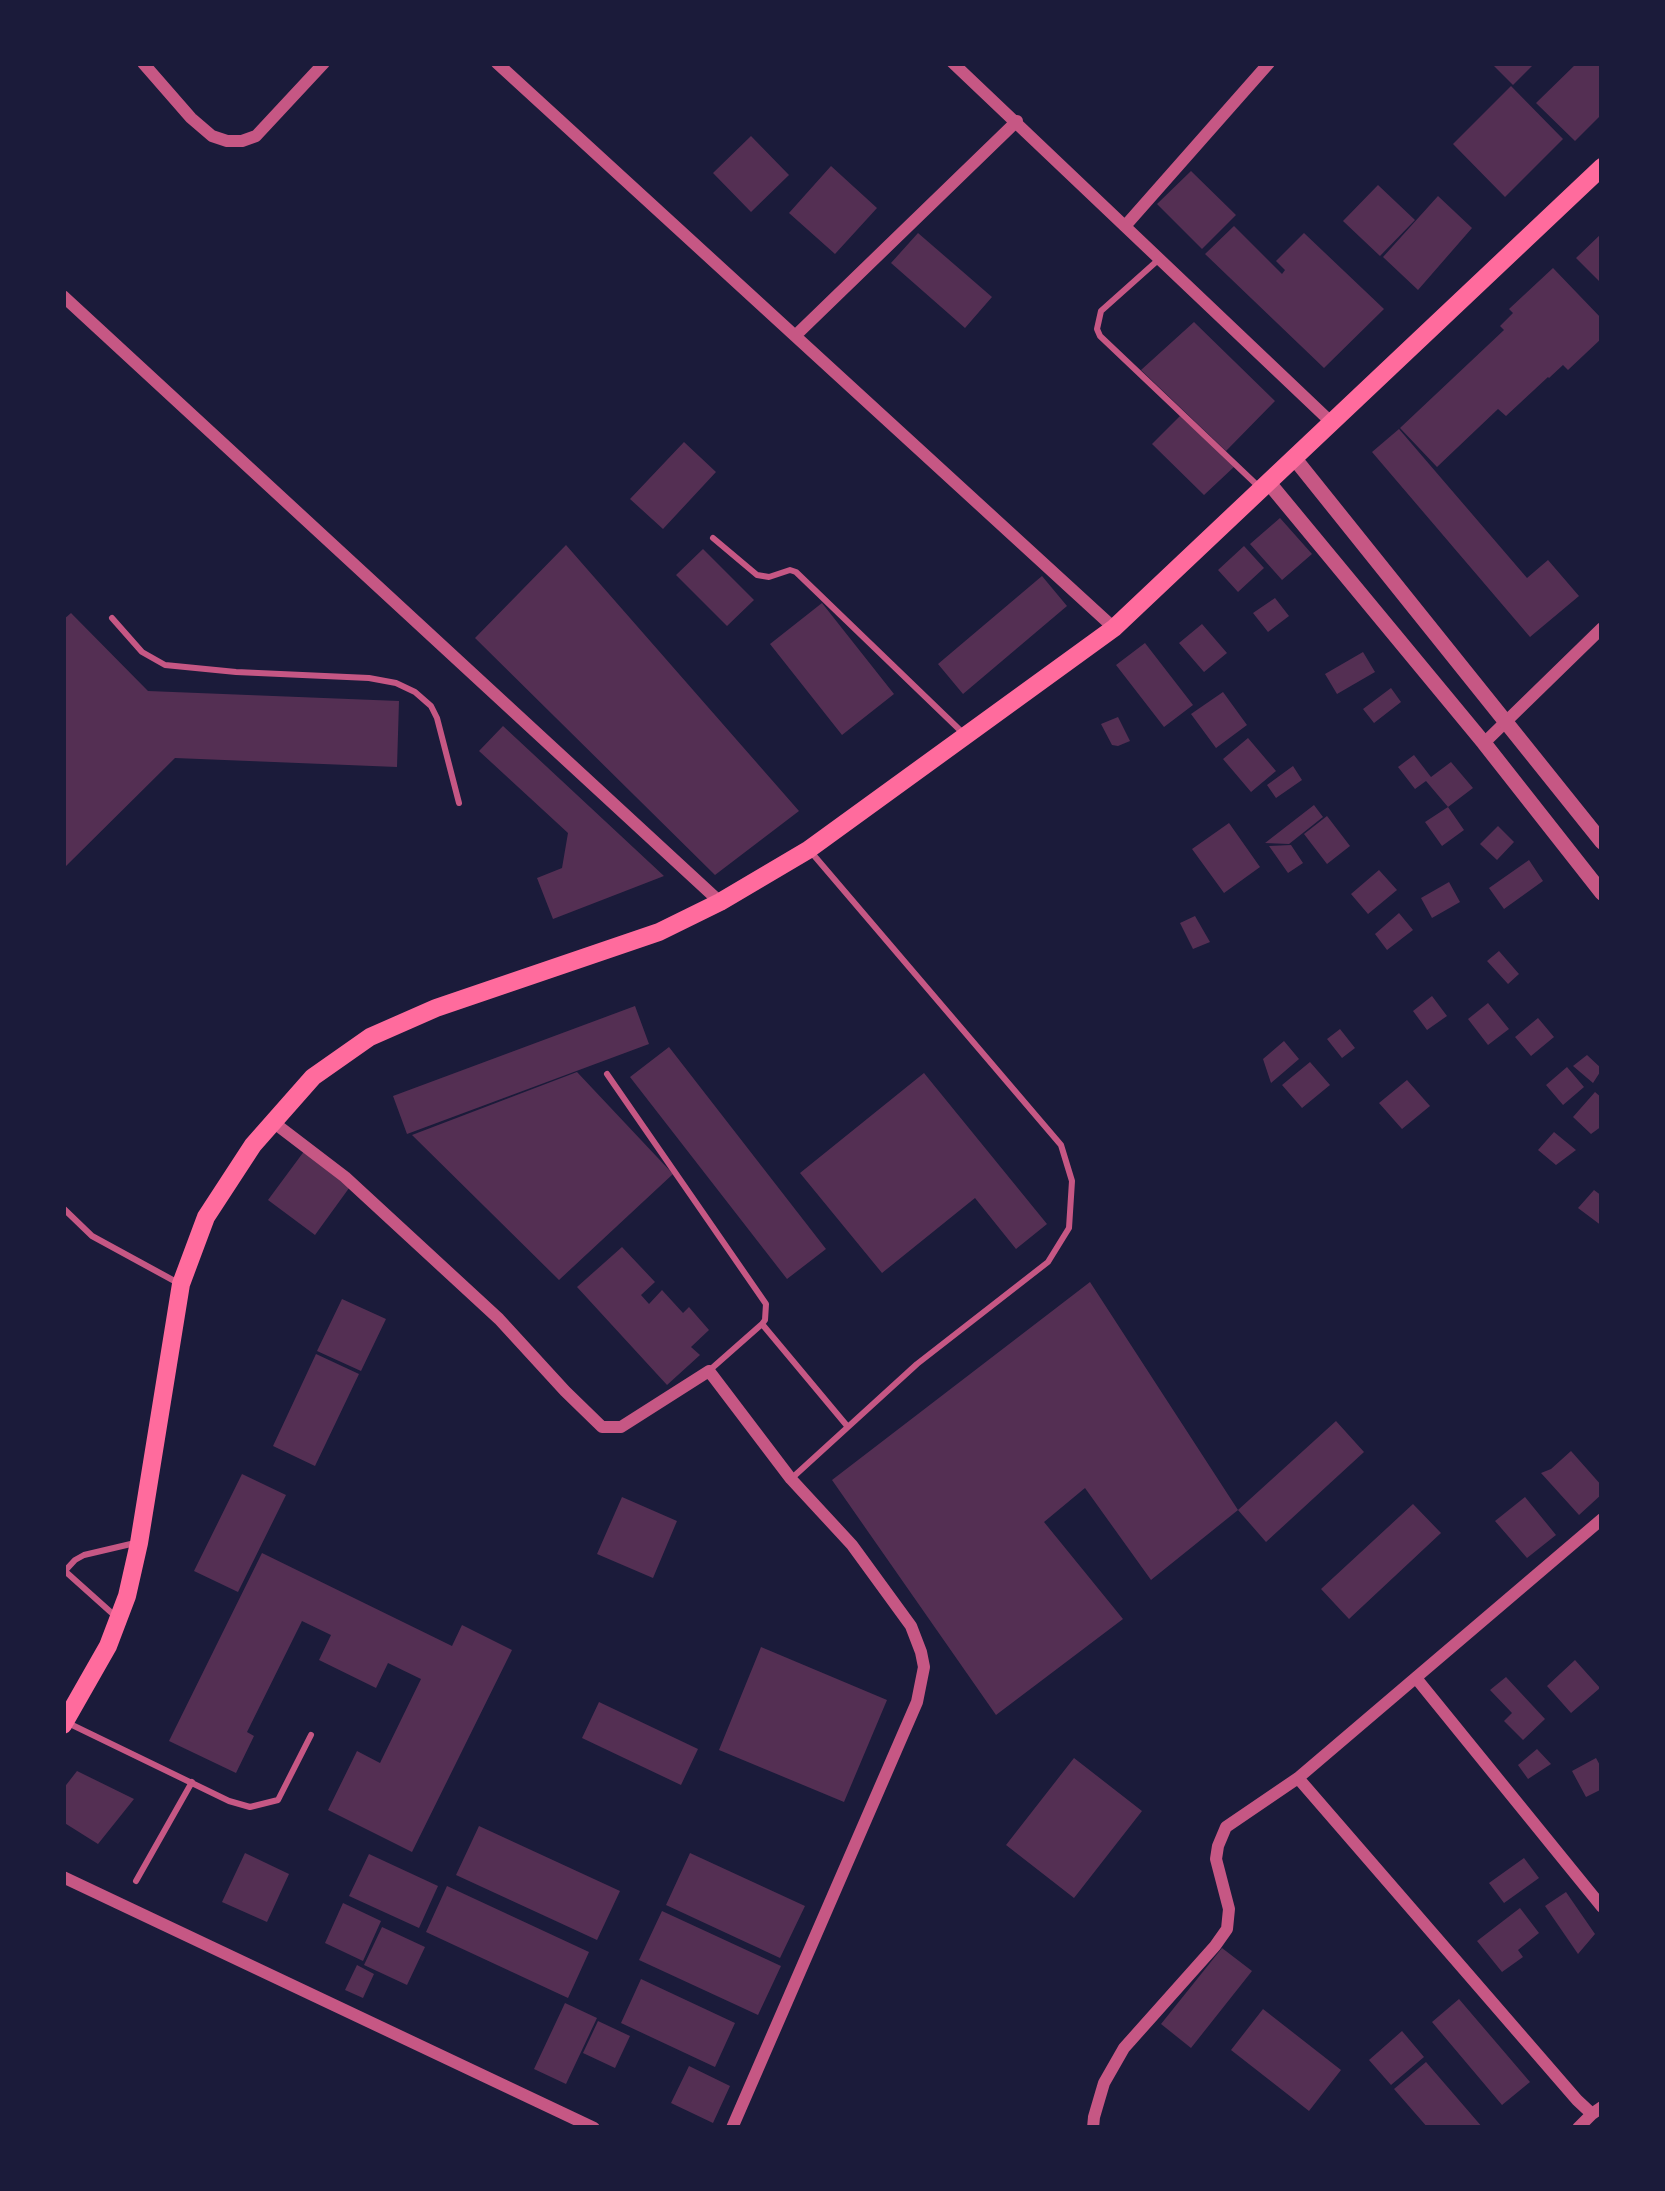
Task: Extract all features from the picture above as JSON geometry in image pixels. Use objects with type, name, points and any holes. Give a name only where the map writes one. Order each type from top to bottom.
[{"type":"main road","points":[[64,1723],[120,1619],[139,1543],[181,1284],[206,1216],[253,1145],[313,1077],[370,1037],[436,1008],[659,932],[808,850],[1114,628],[1602,166]]},
{"type":"street","points":[[142,63],[191,118],[212,136],[227,141],[256,136],[324,63]]},
{"type":"street","points":[[497,63],[1114,628]]},
{"type":"street","points":[[1126,225],[1269,63]]},
{"type":"street","points":[[962,66],[1332,423]]},
{"type":"street","points":[[795,336],[1016,121]]},
{"type":"street","points":[[63,296],[720,902]]},
{"type":"street","points":[[1294,459],[1602,842]]},
{"type":"street","points":[[1265,486],[1484,743],[1602,893]]},
{"type":"street","points":[[1484,743],[1602,628]]},
{"type":"street","points":[[273,1122],[345,1177],[499,1318],[602,1427],[621,1427],[709,1371],[791,1479],[852,1545],[911,1626],[923,1667],[916,1702],[732,2128]]},
{"type":"street","points":[[1094,2128],[1104,2083],[1124,2048],[1227,1929],[1228,1901],[1216,1859],[1226,1827],[1298,1778],[1602,1519]]},
{"type":"street","points":[[1416,1678],[1602,1907]]},
{"type":"street","points":[[1298,1778],[1597,2111],[1578,2128]]},
{"type":"street","points":[[63,1877],[594,2128]]},
{"type":"lane","points":[[1160,259],[1101,311],[1100,336],[1265,486]]},
{"type":"lane","points":[[713,538],[757,575],[796,572],[966,736]]},
{"type":"lane","points":[[112,618],[142,652],[165,664],[369,678],[395,682],[415,692],[431,706],[436,718],[459,803]]},
{"type":"lane","points":[[791,1479],[917,1364],[1048,1262],[1069,1228],[1072,1181],[1060,1145],[808,850]]},
{"type":"lane","points":[[607,1074],[766,1304],[762,1324],[709,1371]]},
{"type":"lane","points":[[63,1208],[92,1236],[181,1284]]},
{"type":"lane","points":[[762,1324],[848,1426]]},
{"type":"lane","points":[[120,1619],[64,1571],[84,1555],[139,1543]]},
{"type":"lane","points":[[64,1723],[241,1805],[278,1800],[311,1735]]},
{"type":"lane","points":[[136,1881],[192,1782]]},
{"type":"building","points":[[1491,63],[1535,63],[1513,85]]},
{"type":"building","points":[[1577,63],[1602,63],[1602,114],[1575,141],[1536,103]]},
{"type":"building","points":[[1511,86],[1563,139],[1505,197],[1453,144]]},
{"type":"building","points":[[751,136],[789,175],[751,212],[713,173]]},
{"type":"building","points":[[831,166],[877,208],[835,254],[789,213]]},
{"type":"building","points":[[1191,171],[1236,215],[1202,249],[1157,204]]},
{"type":"building","points":[[1378,185],[1415,220],[1380,256],[1343,221]]},
{"type":"building","points":[[1438,196],[1472,228],[1418,290],[1383,257]]},
{"type":"building","points":[[1234,226],[1282,274],[1285,270],[1276,261],[1304,233],[1384,309],[1324,368],[1205,254]]},
{"type":"building","points":[[918,233],[992,297],[965,328],[891,263]]},
{"type":"building","points":[[1602,233],[1602,284],[1576,258]]},
{"type":"building","points":[[1553,268],[1602,319],[1602,338],[1568,370],[1563,365],[1548,377],[1506,416],[1498,409],[1437,467],[1400,428],[1504,330],[1500,326],[1513,313],[1509,309]]},
{"type":"building","points":[[1194,322],[1275,401],[1226,451],[1141,370]]},
{"type":"building","points":[[1180,416],[1235,466],[1204,495],[1152,444]]},
{"type":"building","points":[[1399,429],[1527,578],[1548,560],[1579,596],[1530,637],[1372,452]]},
{"type":"building","points":[[684,442],[716,472],[663,529],[630,499]]},
{"type":"building","points":[[1280,518],[1312,554],[1282,580],[1250,544]]},
{"type":"building","points":[[566,545],[799,811],[715,875],[475,638]]},
{"type":"building","points":[[1244,546],[1264,568],[1238,592],[1218,570]]},
{"type":"building","points":[[703,549],[754,600],[727,626],[676,575]]},
{"type":"building","points":[[1042,576],[1067,606],[963,694],[938,664]]},
{"type":"building","points":[[1275,598],[1289,616],[1268,632],[1253,613]]},
{"type":"building","points":[[822,603],[894,694],[842,735],[770,644]]},
{"type":"building","points":[[71,613],[148,691],[399,701],[397,767],[175,758],[63,869],[63,620]]},
{"type":"building","points":[[1202,624],[1227,653],[1204,672],[1179,643]]},
{"type":"building","points":[[1145,643],[1193,705],[1164,727],[1116,665]]},
{"type":"building","points":[[1363,652],[1375,672],[1337,694],[1325,674]]},
{"type":"building","points":[[1391,688],[1401,702],[1374,723],[1363,709]]},
{"type":"building","points":[[1223,692],[1247,725],[1216,748],[1191,714]]},
{"type":"building","points":[[1118,717],[1130,741],[1118,746],[1112,745],[1101,724]]},
{"type":"building","points":[[503,726],[664,876],[553,919],[537,878],[562,868],[568,833],[479,751]]},
{"type":"building","points":[[1248,738],[1276,771],[1251,792],[1223,759]]},
{"type":"building","points":[[1414,755],[1431,777],[1451,762],[1473,788],[1448,807],[1426,781],[1415,789],[1398,767]]},
{"type":"building","points":[[1293,766],[1302,780],[1276,798],[1267,785]]},
{"type":"building","points":[[1314,805],[1323,817],[1289,844],[1265,843]]},
{"type":"building","points":[[1448,807],[1464,830],[1442,846],[1425,822]]},
{"type":"building","points":[[1327,816],[1350,846],[1327,864],[1304,834]]},
{"type":"building","points":[[1229,823],[1260,867],[1224,893],[1192,849]]},
{"type":"building","points":[[1498,826],[1514,842],[1497,860],[1480,844]]},
{"type":"building","points":[[1291,845],[1303,863],[1288,873],[1269,846]]},
{"type":"building","points":[[1529,860],[1543,881],[1504,909],[1489,888]]},
{"type":"building","points":[[1379,870],[1397,890],[1368,914],[1351,894]]},
{"type":"building","points":[[1449,882],[1460,902],[1432,918],[1421,898]]},
{"type":"building","points":[[1399,913],[1413,930],[1387,950],[1375,934]]},
{"type":"building","points":[[1195,916],[1210,942],[1193,949],[1180,923]]},
{"type":"building","points":[[1499,951],[1519,974],[1508,984],[1487,961]]},
{"type":"building","points":[[1432,996],[1447,1016],[1427,1030],[1413,1011]]},
{"type":"building","points":[[1488,1003],[1509,1029],[1488,1045],[1468,1019]]},
{"type":"building","points":[[635,1006],[649,1044],[407,1134],[393,1096]]},
{"type":"building","points":[[1538,1018],[1554,1037],[1531,1056],[1515,1037]]},
{"type":"building","points":[[1340,1029],[1355,1048],[1342,1058],[1327,1039]]},
{"type":"building","points":[[1284,1041],[1299,1059],[1271,1083],[1263,1059]]},
{"type":"building","points":[[669,1047],[826,1249],[787,1279],[630,1077]]},
{"type":"building","points":[[1587,1055],[1602,1069],[1593,1083],[1573,1066]]},
{"type":"building","points":[[1310,1062],[1330,1085],[1302,1108],[1282,1085]]},
{"type":"building","points":[[1567,1067],[1584,1087],[1563,1105],[1546,1085]]},
{"type":"building","points":[[577,1072],[673,1174],[559,1280],[412,1135]]},
{"type":"building","points":[[924,1073],[1047,1224],[1016,1249],[975,1198],[882,1273],[800,1173]]},
{"type":"building","points":[[1407,1080],[1430,1106],[1402,1129],[1379,1103]]},
{"type":"building","points":[[1595,1092],[1602,1098],[1602,1126],[1591,1134],[1573,1117]]},
{"type":"building","points":[[1554,1132],[1576,1150],[1556,1165],[1538,1150]]},
{"type":"building","points":[[305,1150],[352,1184],[315,1235],[268,1200]]},
{"type":"building","points":[[1594,1190],[1602,1196],[1602,1226],[1578,1208]]},
{"type":"building","points":[[622,1247],[655,1282],[641,1295],[649,1304],[662,1290],[683,1313],[689,1307],[709,1330],[691,1347],[700,1355],[667,1385],[577,1287]]},
{"type":"building","points":[[1090,1282],[1238,1510],[1151,1580],[1085,1488],[1044,1522],[1123,1619],[996,1715],[832,1480]]},
{"type":"building","points":[[342,1299],[386,1319],[361,1371],[317,1351]]},
{"type":"building","points":[[316,1354],[359,1374],[315,1466],[273,1446]]},
{"type":"building","points":[[1336,1421],[1364,1452],[1266,1542],[1238,1510]]},
{"type":"building","points":[[1571,1451],[1602,1486],[1602,1494],[1579,1515],[1541,1473]]},
{"type":"building","points":[[242,1474],[286,1495],[238,1592],[194,1571]]},
{"type":"building","points":[[622,1497],[677,1521],[653,1578],[597,1554]]},
{"type":"building","points":[[1525,1497],[1556,1535],[1527,1558],[1495,1521]]},
{"type":"building","points":[[1413,1504],[1441,1533],[1349,1619],[1321,1589]]},
{"type":"building","points":[[262,1553],[452,1646],[462,1625],[512,1650],[412,1852],[328,1810],[357,1751],[380,1763],[421,1679],[388,1663],[376,1688],[319,1660],[331,1635],[302,1621],[247,1732],[254,1736],[236,1773],[169,1741]]},
{"type":"building","points":[[761,1647],[887,1700],[844,1802],[719,1750]]},
{"type":"building","points":[[1575,1660],[1600,1688],[1571,1713],[1547,1686]]},
{"type":"building","points":[[1506,1677],[1545,1719],[1523,1740],[1504,1721],[1512,1713],[1490,1690]]},
{"type":"building","points":[[599,1702],[698,1749],[681,1785],[582,1738]]},
{"type":"building","points":[[1537,1749],[1551,1764],[1528,1779],[1518,1765]]},
{"type":"building","points":[[1074,1758],[1142,1811],[1074,1898],[1006,1845]]},
{"type":"building","points":[[1596,1758],[1602,1769],[1602,1789],[1586,1797],[1572,1771]]},
{"type":"building","points":[[77,1771],[134,1799],[98,1844],[63,1822],[63,1789]]},
{"type":"building","points":[[479,1826],[620,1891],[597,1940],[456,1875]]},
{"type":"building","points":[[245,1853],[289,1874],[267,1922],[222,1902]]},
{"type":"building","points":[[690,1853],[805,1906],[780,1958],[666,1905]]},
{"type":"building","points":[[369,1854],[438,1886],[419,1928],[349,1896]]},
{"type":"building","points":[[1524,1858],[1539,1878],[1504,1903],[1489,1883]]},
{"type":"building","points":[[447,1886],[589,1952],[568,1998],[426,1932]]},
{"type":"building","points":[[1566,1892],[1595,1934],[1578,1954],[1545,1906]]},
{"type":"building","points":[[343,1903],[381,1921],[363,1961],[325,1943]]},
{"type":"building","points":[[1520,1908],[1539,1933],[1518,1950],[1523,1957],[1502,1972],[1477,1941]]},
{"type":"building","points":[[662,1911],[781,1966],[758,2015],[639,1960]]},
{"type":"building","points":[[382,1927],[425,1947],[407,1985],[364,1965]]},
{"type":"building","points":[[1222,1948],[1252,1971],[1191,2048],[1161,2024]]},
{"type":"building","points":[[357,1965],[374,1974],[363,1998],[345,1990]]},
{"type":"building","points":[[641,1979],[735,2023],[715,2067],[621,2023]]},
{"type":"building","points":[[1459,1999],[1530,2082],[1502,2105],[1432,2022]]},
{"type":"building","points":[[565,2003],[597,2018],[566,2084],[534,2069]]},
{"type":"building","points":[[1263,2009],[1341,2070],[1309,2111],[1231,2050]]},
{"type":"building","points":[[598,2021],[630,2036],[615,2068],[583,2053]]},
{"type":"building","points":[[1402,2031],[1424,2057],[1391,2085],[1369,2060]]},
{"type":"building","points":[[1426,2062],[1483,2128],[1428,2128],[1394,2089]]},
{"type":"building","points":[[689,2066],[730,2086],[713,2123],[671,2103]]}]
